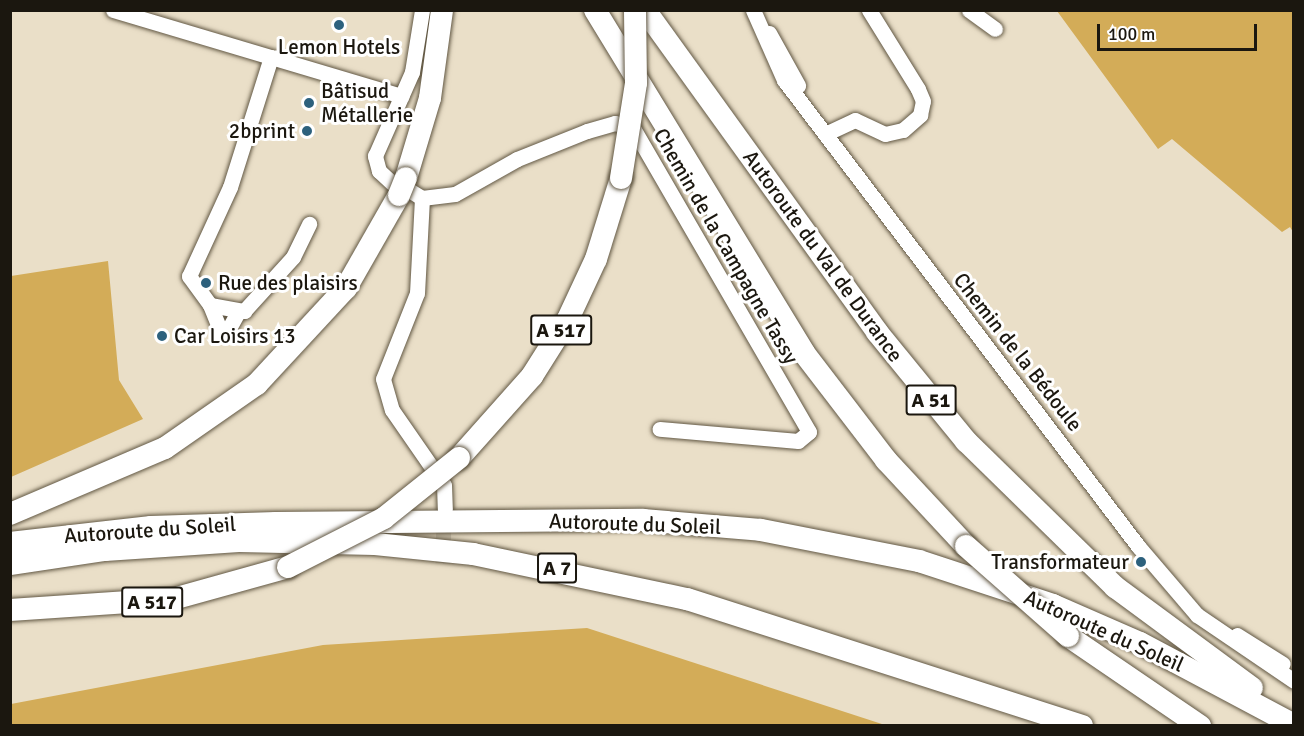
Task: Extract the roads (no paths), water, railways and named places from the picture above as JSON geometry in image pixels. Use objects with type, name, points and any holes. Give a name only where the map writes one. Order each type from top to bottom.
[{"type":"highway","points":[[10,514],[144,458],[257,384],[346,288],[406,189],[430,98],[442,10]]},
{"type":"highway","points":[[595,10],[804,353],[875,447],[966,546],[1068,636],[1200,726]]},
{"type":"highway","name":"A 517","points":[[10,610],[165,600],[288,567],[384,518],[459,458],[532,376],[568,319],[596,260],[621,178],[636,83],[635,10]]},
{"type":"highway","name":"Autoroute du Val de Durance","points":[[645,10],[877,332],[966,441],[1130,600],[1293,714]]},
{"type":"highway","name":"Autoroute du Soleil","points":[[10,543],[151,527],[276,523],[643,520],[781,533],[919,561],[1053,605],[1140,643],[1293,726]]},
{"type":"highway","name":"Autoroute du Soleil","points":[[10,564],[105,550],[239,541],[375,544],[473,554],[687,599],[1082,726]]},
{"type":"street","points":[[113,10],[401,96]]},
{"type":"street","points":[[422,10],[401,96],[375,156],[379,171],[406,189],[417,293],[383,379],[392,410],[444,485],[445,509]]},
{"type":"street","name":"Chemin de la Bédoule","points":[[753,10],[770,58],[1175,577],[1216,620],[1293,669]]},
{"type":"street","name":"Chemin de la Bédoule","points":[[762,10],[800,88],[828,132],[1128,533],[1197,615],[1293,681]]},
{"type":"street","points":[[828,132],[855,120],[885,134],[903,130],[920,115],[918,88],[869,10]]},
{"type":"street","points":[[969,10],[994,29]]},
{"type":"street","points":[[271,57],[230,187],[189,273],[210,305],[220,332],[228,330],[237,314],[252,306],[293,256],[309,225]]},
{"type":"street","name":"Chemin de la Campagne Tassy","points":[[406,189],[455,195],[517,159],[597,127],[619,122],[633,128],[809,432],[798,441],[660,429]]},
{"type":"street","points":[[210,305],[237,314]]},
{"type":"tunnel","points":[[443,563],[444,515]]},
{"type":"place","name":"Lemon Hotels","points":[[339,25]]},
{"type":"place","name":"Bâtisud Métallerie","points":[[309,103]]},
{"type":"place","name":"2bprint","points":[[307,131]]},
{"type":"place","name":"Rue des plaisirs","points":[[206,283]]},
{"type":"place","name":"Car Loisirs 13","points":[[162,336]]},
{"type":"place","name":"Transformateur","points":[[1141,562]]}]
